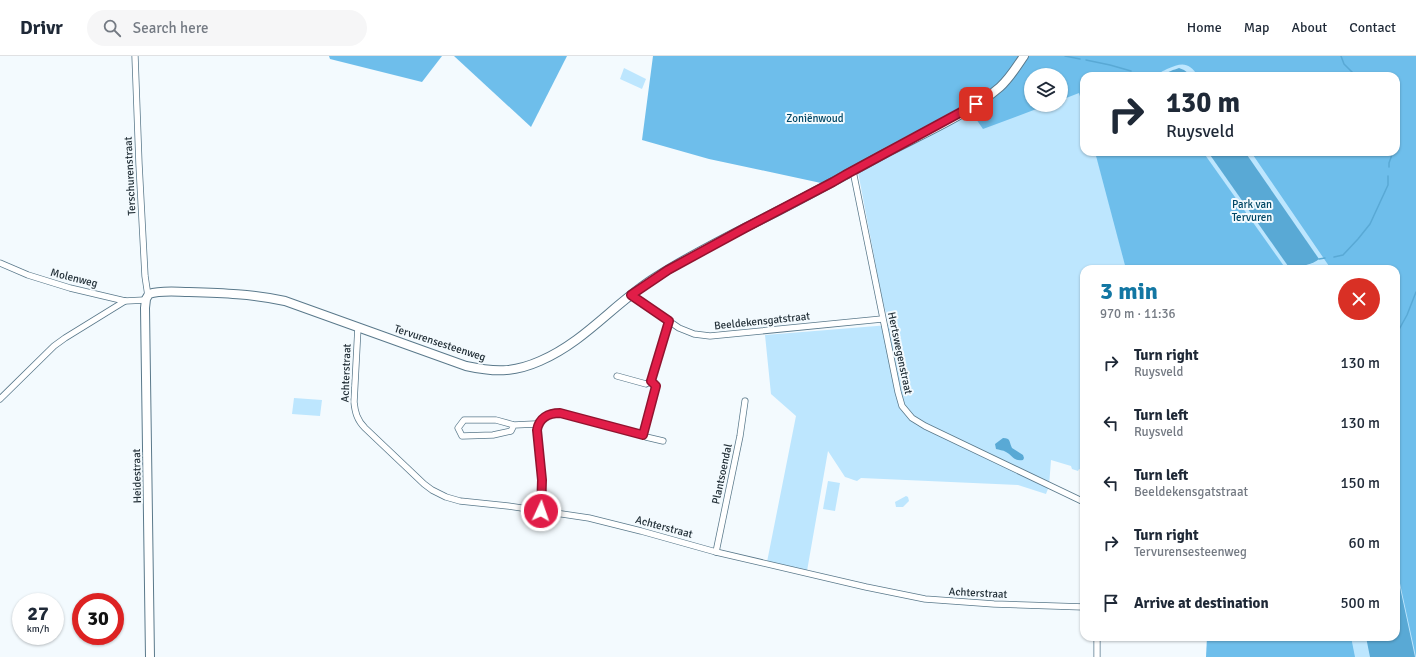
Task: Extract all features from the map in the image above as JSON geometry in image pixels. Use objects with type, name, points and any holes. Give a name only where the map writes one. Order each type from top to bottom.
[{"type":"street","name":"Terschurenstraat","points":[[135,56],[146,298]]},
{"type":"street","name":"Tervurensesteenweg","points":[[146,298],[152,293],[168,292],[262,296],[285,301],[466,366],[497,372],[513,370],[538,362],[570,345],[593,328],[631,295],[668,270],[976,104],[1000,86],[1024,56]]},
{"type":"street","name":"Hertswegenstraat","points":[[853,171],[882,319],[902,406],[912,418],[925,426],[1080,500]]},
{"type":"street","name":"Molenweg","points":[[0,263],[48,282],[125,301],[146,298]]},
{"type":"street","name":"Beeldekensgatstraat","points":[[631,295],[679,328],[694,334],[710,336],[882,319]]},
{"type":"street","name":"Heidestraat","points":[[146,298],[150,657]]},
{"type":"street","points":[[0,398],[54,346],[72,333],[125,301]]},
{"type":"street","points":[[617,376],[646,384],[651,381],[669,321]]},
{"type":"street","name":"Achterstraat","points":[[358,327],[354,402],[357,417],[365,428],[420,482],[439,494],[460,501],[508,506],[589,518],[716,552],[866,587],[925,599],[994,604],[1080,607]]},
{"type":"street","points":[[643,435],[656,386],[651,381]]},
{"type":"street","name":"Plantsoendal","points":[[716,552],[740,436],[745,401]]},
{"type":"street","points":[[541,511],[543,494],[536,435],[538,425],[548,414],[560,413],[663,441]]},
{"type":"street","points":[[514,425],[511,431],[493,435],[462,436],[458,428],[464,420],[496,420],[514,425],[538,425]]},
{"type":"street","points":[[1097,641],[1097,657]]},
{"type":"green space","points":[[329,56],[442,56],[422,82],[330,59]]},
{"type":"green space","points":[[454,56],[567,56],[531,127]]},
{"type":"green space","name":"Zoniënwoud","points":[[653,56],[1416,56],[1416,657],[1400,583],[1400,265],[1328,265],[1254,156],[1400,156],[1400,72],[1196,72],[1188,66],[1181,64],[1162,72],[1080,72],[1080,96],[1079,93],[1068,97],[1068,68],[1024,68],[1024,112],[1028,112],[983,129],[967,106],[821,183],[709,159],[642,140]]},
{"type":"green space","name":"Park van Tervuren","points":[[1416,56],[1416,657],[1209,657],[1210,641],[1400,641],[1400,265],[1080,265],[1080,469],[1078,471],[1072,469],[1071,466],[1051,460],[1049,486],[1046,494],[1018,485],[861,478],[857,481],[845,477],[828,451],[807,571],[767,562],[796,416],[771,394],[765,335],[889,325],[882,298],[858,172],[978,108],[1020,69],[1024,69],[1024,112],[1068,112],[1068,68],[1050,68]]},
{"type":"green space","points":[[624,68],[646,79],[642,89],[620,79]]},
{"type":"green space","points":[[1096,156],[1206,156],[1283,265],[1125,265]]},
{"type":"green space","points":[[294,398],[322,400],[320,416],[292,414]]},
{"type":"green space","points":[[828,481],[840,483],[835,511],[823,509]]},
{"type":"green space","points":[[906,496],[908,497],[909,501],[903,507],[896,507],[895,502]]},
{"type":"green space","points":[[1207,641],[1352,641],[1355,657],[1206,657]]},
{"type":"shaded area","points":[[1179,68],[1187,72],[1169,72]]},
{"type":"shaded area","points":[[1211,156],[1248,156],[1319,259],[1307,265],[1287,265]]},
{"type":"shaded area","points":[[1003,438],[1009,440],[1012,448],[1023,455],[1023,460],[1017,460],[1005,451],[996,449],[995,444]]},
{"type":"shaded area","points":[[1400,588],[1415,657],[1370,657],[1367,641],[1400,641]]},
{"type":"waterway","points":[[1065,56],[1080,59]]},
{"type":"waterway","points":[[1341,56],[1344,64],[1352,72]]},
{"type":"waterway","points":[[1086,60],[1131,71]]},
{"type":"waterway","points":[[1389,167],[1392,156]]},
{"type":"waterway","points":[[1334,257],[1343,255],[1370,224],[1388,185],[1388,176]]},
{"type":"waterway","points":[[1319,259],[1325,258]]},
{"type":"waterway","points":[[1400,328],[1416,292]]},
{"type":"route","points":[[541,511],[543,494],[536,435],[537,427],[545,416],[552,413],[560,413],[643,435],[656,386],[651,381],[669,321],[631,295],[668,270],[976,104]]}]
